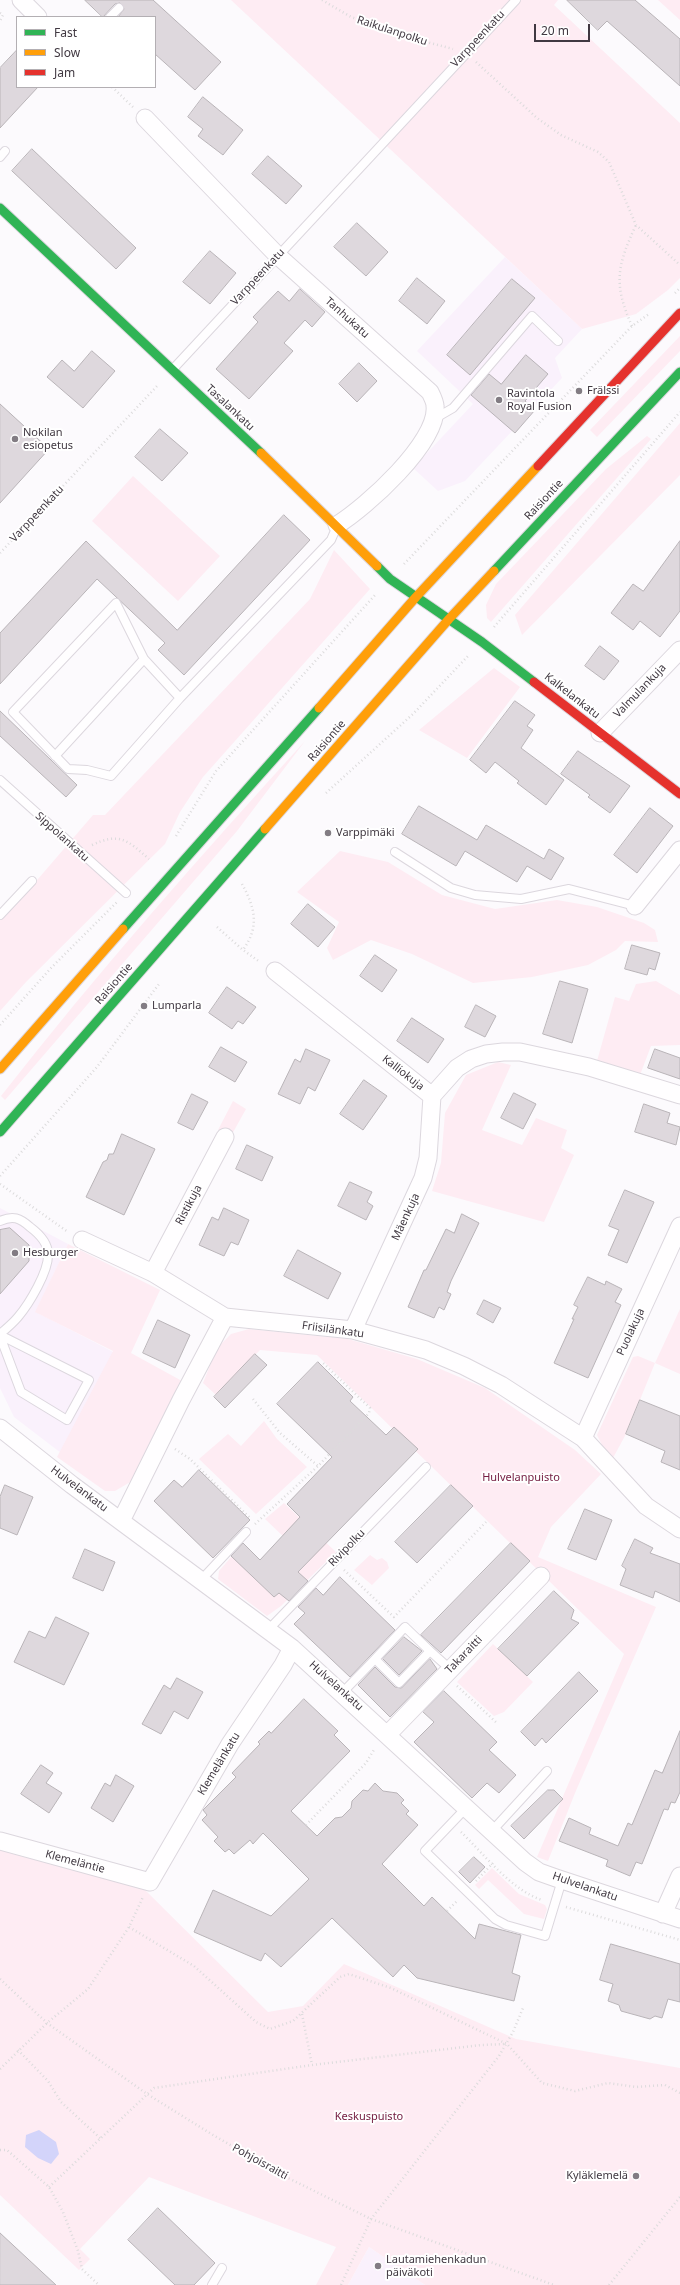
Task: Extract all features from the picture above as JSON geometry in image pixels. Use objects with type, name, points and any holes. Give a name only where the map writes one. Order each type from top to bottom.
[{"type":"main road","name":"Tasalankatu","points":[[0,208],[337,525],[390,579],[449,619]]},
{"type":"main road","points":[[0,1069],[416,597],[680,313]]},
{"type":"main road","name":"Raisiontie","points":[[0,1132],[449,619],[680,372]]},
{"type":"main road","name":"Kalkelankatu","points":[[449,619],[482,642],[680,794]]},
{"type":"street","points":[[21,0],[37,16]]},
{"type":"street","name":"Tanhukatu","points":[[144,118],[277,255],[430,392],[436,406],[434,419],[421,446],[400,471],[352,516],[337,525]]},
{"type":"street","name":"Valmulankuja","points":[[600,733],[680,650]]},
{"type":"street","points":[[635,906],[680,850]]},
{"type":"street","name":"Kalliokuja","points":[[275,971],[432,1096],[457,1068],[471,1059],[486,1054],[502,1052],[520,1052],[589,1067],[680,1095]]},
{"type":"street","name":"Mäenkuja","points":[[354,1330],[423,1178],[429,1152],[432,1096]]},
{"type":"street","name":"Ristikuja","points":[[153,1273],[225,1137]]},
{"type":"street","name":"Puolakuja","points":[[583,1438],[680,1226]]},
{"type":"street","points":[[82,1240],[153,1273],[225,1317],[121,1521]]},
{"type":"street","name":"Friisilänkatu","points":[[225,1317],[354,1330],[426,1350],[464,1366],[501,1385],[583,1438],[646,1506],[680,1529]]},
{"type":"street","name":"Hulvelankatu","points":[[0,1428],[121,1521],[269,1629],[292,1648],[343,1692],[491,1832],[525,1862],[539,1872],[663,1914],[680,1918]]},
{"type":"street","name":"Takaraitti","points":[[388,1734],[541,1576]]},
{"type":"street","name":"Klemelänkatu","points":[[150,1882],[230,1744],[292,1648]]},
{"type":"street","name":"Klemeläntie","points":[[0,1841],[150,1882]]},
{"type":"street","points":[[663,1914],[680,1876]]},
{"type":"lane","name":"Varppeenkatu","points":[[172,370],[465,52],[516,0]]},
{"type":"lane","points":[[111,16],[118,8]]},
{"type":"lane","points":[[434,419],[453,408],[532,316],[558,341]]},
{"type":"lane","points":[[180,698],[144,659],[116,603],[13,712],[68,769],[87,770],[111,776],[180,698],[331,540],[337,525]]},
{"type":"lane","points":[[55,756],[144,659]]},
{"type":"lane","name":"Sippolankatu","points":[[0,780],[126,893]]},
{"type":"lane","points":[[395,852],[450,888],[475,895],[521,899],[569,889],[635,906]]},
{"type":"lane","points":[[0,915],[32,881]]},
{"type":"lane","points":[[0,1221],[10,1218],[19,1218],[37,1232],[44,1242],[48,1253],[43,1276],[18,1317],[0,1335]]},
{"type":"lane","points":[[0,1335],[89,1380],[67,1420],[21,1392],[0,1335]]},
{"type":"lane","name":"Rivipolku","points":[[269,1629],[426,1467]]},
{"type":"lane","points":[[201,1580],[246,1532]]},
{"type":"lane","points":[[343,1692],[405,1627],[430,1651],[448,1672]]},
{"type":"lane","points":[[375,1659],[399,1683],[430,1651]]},
{"type":"lane","points":[[491,1832],[547,1771]]},
{"type":"lane","points":[[466,1808],[425,1851],[495,1919],[506,1926],[545,1936],[562,1880]]},
{"type":"lane","points":[[212,2285],[222,2268]]},
{"type":"path","name":"Raikulanpolku","points":[[322,0],[351,17],[415,39],[465,52]]},
{"type":"path","points":[[0,13],[3,15],[0,21]]},
{"type":"path","points":[[465,52],[537,118],[561,135],[598,152],[609,162],[636,225],[680,265]]},
{"type":"path","points":[[113,88],[144,118]]},
{"type":"path","points":[[632,326],[619,289],[620,267],[625,249],[636,225]]},
{"type":"path","points":[[672,296],[680,288]]},
{"type":"path","points":[[174,841],[216,771],[390,579],[632,326],[650,313]]},
{"type":"path","name":"Varppeenkatu","points":[[0,553],[172,370]]},
{"type":"path","points":[[323,795],[413,714],[482,642],[535,577],[680,412]]},
{"type":"path","points":[[79,852],[110,838],[124,839],[149,859]]},
{"type":"path","points":[[240,878],[251,901],[254,912],[254,928],[250,940],[243,950]]},
{"type":"path","points":[[0,1025],[51,968],[126,893]]},
{"type":"path","points":[[217,927],[243,950],[275,971]]},
{"type":"path","points":[[0,1176],[97,1067],[149,999],[161,980]]},
{"type":"path","points":[[0,1184],[63,1230],[82,1240]]},
{"type":"path","points":[[246,1532],[318,1466],[369,1413],[370,1408],[322,1362]]},
{"type":"path","points":[[253,1399],[280,1434],[318,1466]]},
{"type":"path","points":[[162,1439],[190,1459],[255,1524]]},
{"type":"path","points":[[343,1569],[394,1618],[486,1522]]},
{"type":"path","points":[[448,1672],[498,1724]]},
{"type":"path","points":[[306,1825],[366,1763],[376,1746]]},
{"type":"path","points":[[0,2069],[47,2023],[88,1989],[129,1927],[150,1882]]},
{"type":"path","points":[[129,1927],[194,1966],[256,2022],[270,2029],[293,2022],[340,1977],[349,1974],[391,1988],[507,2044],[542,2083],[559,2089],[575,2091],[608,2083],[636,2087],[665,2085],[680,2093]]},
{"type":"path","name":"Pohjoisraitti","points":[[0,1979],[47,2023],[147,2094],[213,2135],[277,2172],[371,2219],[554,2285]]},
{"type":"path","points":[[341,2285],[371,2219],[507,2044],[523,2008]]},
{"type":"path","points":[[302,2014],[312,2065]]},
{"type":"path","points":[[49,2187],[154,2088],[312,2065],[481,2045],[507,2044]]},
{"type":"path","points":[[18,2050],[48,2081],[61,2102],[100,2138]]},
{"type":"path","points":[[0,2150],[7,2150],[49,2187],[63,2212],[78,2251],[82,2269],[99,2285]]},
{"type":"path","points":[[609,2285],[680,2196]]},
{"type":"shaded area","points":[[505,257],[582,329],[555,358],[562,378],[465,481],[438,491],[413,468],[473,404],[417,351]]},
{"type":"shaded area","points":[[0,1208],[68,1244],[36,1312],[171,1382],[108,1489],[14,1417],[0,1388]]},
{"type":"shaded area","name":"Lautamiehenkadun päiväkoti","points":[[369,2247],[425,2285],[348,2285]]},
{"type":"green space","points":[[231,0],[558,0],[554,5],[680,123],[680,278],[668,290],[636,314],[582,329]]},
{"type":"green space","points":[[658,0],[680,0],[680,20]]},
{"type":"green space","points":[[680,336],[680,351],[597,437],[590,430]]},
{"type":"green space","points":[[680,423],[680,475],[522,635],[515,615]]},
{"type":"green space","points":[[647,436],[651,439],[491,622],[487,618],[486,605],[496,584],[606,469]]},
{"type":"green space","points":[[133,476],[220,556],[178,601],[92,521]]},
{"type":"green space","points":[[334,550],[370,589],[203,777],[180,812],[165,844],[26,982],[0,1011],[0,920],[38,879],[93,815],[105,815],[310,599]]},
{"type":"green space","points":[[494,668],[520,687],[467,758],[419,730]]},
{"type":"green space","points":[[305,741],[237,831],[5,1100],[1,1096],[74,1005],[188,871]]},
{"type":"green space","points":[[340,851],[388,862],[442,895],[495,909],[557,900],[597,907],[644,923],[655,930],[658,942],[625,941],[616,950],[588,965],[532,977],[473,983],[412,954],[371,940],[333,960],[327,948],[339,922],[297,892]]},
{"type":"green space","points":[[656,981],[680,995],[680,1045],[651,1046],[640,1075],[597,1061],[615,997],[629,1001],[636,984]]},
{"type":"green space","points":[[498,1062],[511,1065],[482,1130],[522,1145],[536,1118],[567,1130],[561,1148],[574,1155],[544,1222],[432,1191],[441,1163],[445,1113],[466,1075]]},
{"type":"green space","points":[[233,1101],[246,1109],[231,1136],[218,1130]]},
{"type":"green space","points":[[68,1244],[160,1290],[131,1353],[182,1381],[132,1481],[115,1491],[105,1491],[57,1457],[113,1351],[35,1312]]},
{"type":"green space","points":[[680,1309],[680,1374],[655,1363]]},
{"type":"green space","name":"Hulvelanpuisto","points":[[249,1329],[348,1339],[417,1359],[485,1388],[575,1450],[601,1474],[551,1527],[538,1557],[656,1607],[575,1793],[548,1861],[537,1857],[624,1654],[317,1355],[260,1350],[216,1395],[203,1383],[217,1348],[231,1334]]},
{"type":"green space","points":[[638,1356],[655,1363],[626,1434],[613,1458],[606,1453],[597,1435],[633,1357]]},
{"type":"green space","points":[[264,1421],[277,1439],[307,1467],[256,1514],[199,1459],[228,1434],[241,1446]]},
{"type":"green space","points":[[284,1503],[336,1552],[281,1606],[267,1616],[218,1579],[219,1571],[232,1556],[274,1597],[309,1561],[265,1519]]},
{"type":"green space","points":[[370,1555],[377,1560],[382,1558],[387,1562],[389,1568],[372,1585],[354,1570]]},
{"type":"green space","points":[[493,1644],[533,1682],[504,1712],[494,1716],[457,1682]]},
{"type":"green space","name":"Keskuspuisto","points":[[0,1848],[142,1887],[268,2012],[303,2006],[344,1964],[516,2039],[680,2068],[680,2285],[425,2285],[369,2247],[348,2285],[316,2285],[336,2247],[149,2177],[80,2249],[90,2259],[79,2270],[0,2195]]},
{"type":"green space","points":[[492,1868],[519,1894],[545,1905],[547,1909],[544,1919],[524,1914],[488,1880],[479,1889],[475,1885]]},
{"type":"water","points":[[39,2130],[56,2142],[59,2154],[51,2164],[38,2158],[25,2147],[26,2135]]},
{"type":"building","points":[[85,0],[153,0],[221,62],[195,90],[156,55],[156,16],[119,16],[124,9],[120,3],[115,4],[104,16],[102,16]]},
{"type":"building","points":[[567,0],[635,0],[680,39],[680,86],[607,21],[598,30]]},
{"type":"building","points":[[16,51],[16,88],[37,88],[0,128],[0,68]]},
{"type":"building","points":[[203,97],[243,130],[223,155],[198,136],[203,129],[188,117]]},
{"type":"building","points":[[32,149],[136,248],[116,269],[12,171]]},
{"type":"building","points":[[268,156],[302,186],[286,204],[252,174]]},
{"type":"building","points":[[357,223],[388,252],[366,276],[334,247]]},
{"type":"building","points":[[210,251],[236,273],[210,304],[183,282]]},
{"type":"building","points":[[417,278],[445,301],[427,324],[399,301]]},
{"type":"building","points":[[512,279],[535,298],[470,375],[447,355]]},
{"type":"building","points":[[300,289],[325,312],[312,327],[305,320],[284,343],[293,351],[249,399],[216,369],[258,322],[253,317],[278,291],[289,301]]},
{"type":"building","points":[[92,351],[115,371],[83,408],[47,377],[62,360],[74,371]]},
{"type":"building","points":[[526,355],[548,374],[525,401],[535,410],[515,433],[471,395],[489,374],[501,384]]},
{"type":"building","points":[[359,363],[377,381],[357,402],[339,384]]},
{"type":"building","points":[[0,404],[49,449],[0,503]]},
{"type":"building","points":[[160,429],[188,453],[162,481],[135,457]]},
{"type":"building","points":[[284,515],[310,540],[184,675],[158,650],[165,643],[97,579],[0,684],[0,633],[86,541],[177,630]]},
{"type":"building","points":[[680,541],[680,611],[660,637],[640,621],[633,630],[611,613],[633,584],[643,591]]},
{"type":"building","points":[[600,646],[619,661],[604,680],[585,666]]},
{"type":"building","points":[[515,701],[535,715],[527,726],[533,730],[521,748],[564,780],[546,805],[517,783],[519,781],[495,762],[486,773],[470,760]]},
{"type":"building","points":[[0,711],[77,785],[66,797],[0,736]]},
{"type":"building","points":[[578,751],[630,786],[610,813],[588,797],[590,795],[561,774]]},
{"type":"building","points":[[419,806],[477,840],[486,825],[544,859],[549,849],[564,858],[551,880],[527,866],[517,882],[465,851],[456,866],[402,834]]},
{"type":"building","points":[[650,808],[673,826],[637,873],[614,855]]},
{"type":"building","points":[[308,904],[335,927],[318,947],[291,924]]},
{"type":"building","points":[[632,945],[660,953],[655,970],[649,968],[647,975],[625,969]]},
{"type":"building","points":[[375,955],[397,970],[382,992],[360,976]]},
{"type":"building","points":[[560,981],[588,989],[572,1043],[543,1034]]},
{"type":"building","points":[[227,987],[256,1007],[243,1024],[238,1021],[232,1029],[209,1013]]},
{"type":"building","points":[[476,1005],[496,1016],[485,1037],[465,1027]]},
{"type":"building","points":[[412,1018],[444,1039],[428,1063],[397,1041]]},
{"type":"building","points":[[221,1047],[247,1062],[235,1082],[209,1067]]},
{"type":"building","points":[[306,1049],[330,1060],[315,1091],[308,1087],[300,1104],[278,1094],[295,1059],[300,1062]]},
{"type":"building","points":[[655,1049],[680,1058],[680,1079],[648,1068]]},
{"type":"building","points":[[364,1080],[387,1096],[363,1130],[340,1114]]},
{"type":"building","points":[[514,1093],[536,1104],[523,1129],[501,1118]]},
{"type":"building","points":[[192,1094],[208,1102],[193,1130],[178,1123]]},
{"type":"building","points":[[644,1104],[670,1113],[667,1123],[680,1127],[676,1145],[635,1132]]},
{"type":"building","points":[[122,1134],[155,1149],[124,1215],[86,1197],[103,1162],[107,1160],[109,1154],[113,1154]]},
{"type":"building","points":[[247,1145],[273,1157],[262,1181],[236,1169]]},
{"type":"building","points":[[350,1182],[372,1192],[367,1202],[373,1206],[366,1220],[338,1206]]},
{"type":"building","points":[[625,1190],[654,1202],[627,1263],[608,1255],[619,1230],[609,1226]]},
{"type":"building","points":[[224,1208],[249,1220],[238,1245],[231,1242],[224,1256],[199,1245],[212,1217],[218,1220]]},
{"type":"building","points":[[462,1214],[479,1223],[451,1281],[447,1292],[451,1294],[444,1310],[439,1307],[434,1318],[408,1307],[424,1270],[426,1270],[446,1229],[454,1233]]},
{"type":"building","name":"Hesburger","points":[[10,1228],[29,1245],[29,1261],[0,1294],[0,1230]]},
{"type":"building","points":[[298,1250],[341,1273],[328,1299],[284,1276]]},
{"type":"building","points":[[588,1277],[605,1285],[606,1281],[622,1289],[615,1302],[621,1305],[588,1378],[554,1363],[574,1319],[572,1319],[578,1307],[574,1305]]},
{"type":"building","points":[[484,1300],[501,1308],[493,1323],[477,1314]]},
{"type":"building","points":[[158,1320],[190,1335],[175,1368],[143,1353]]},
{"type":"building","points":[[255,1354],[267,1365],[225,1408],[214,1397]]},
{"type":"building","points":[[318,1362],[353,1397],[350,1401],[386,1435],[394,1427],[418,1449],[298,1572],[308,1581],[289,1601],[279,1593],[274,1597],[231,1556],[243,1543],[260,1560],[300,1517],[287,1504],[332,1457],[277,1404]]},
{"type":"building","points":[[640,1400],[680,1416],[680,1470],[661,1462],[665,1451],[626,1434]]},
{"type":"building","points":[[199,1470],[250,1520],[213,1558],[154,1501],[174,1480],[182,1487]]},
{"type":"building","points":[[5,1485],[33,1497],[17,1535],[0,1528],[0,1497]]},
{"type":"building","points":[[451,1485],[473,1506],[417,1563],[395,1542]]},
{"type":"building","points":[[585,1509],[612,1520],[596,1560],[568,1549]]},
{"type":"building","points":[[635,1539],[653,1548],[650,1553],[680,1564],[680,1602],[655,1591],[653,1598],[620,1585],[626,1569],[622,1566]]},
{"type":"building","points":[[511,1543],[530,1561],[441,1653],[421,1635]]},
{"type":"building","points":[[85,1549],[115,1562],[103,1591],[73,1578]]},
{"type":"building","points":[[340,1577],[395,1630],[350,1677],[294,1624],[305,1613],[298,1607],[316,1588],[323,1595]]},
{"type":"building","points":[[554,1591],[574,1610],[571,1619],[579,1623],[527,1676],[498,1649]]},
{"type":"building","points":[[56,1617],[89,1633],[64,1685],[14,1662],[29,1631],[45,1638]]},
{"type":"building","points":[[404,1637],[422,1651],[399,1675],[383,1659]]},
{"type":"building","points":[[430,1659],[437,1669],[390,1717],[358,1685],[375,1667],[395,1687],[401,1688]]},
{"type":"building","points":[[579,1672],[598,1691],[546,1743],[542,1738],[535,1746],[521,1732]]},
{"type":"building","points":[[177,1678],[203,1692],[188,1719],[174,1711],[161,1734],[142,1724],[164,1685],[170,1689]]},
{"type":"building","points":[[444,1691],[497,1742],[489,1750],[516,1775],[499,1793],[487,1783],[472,1798],[414,1742],[434,1722],[423,1712]]},
{"type":"building","points":[[304,1699],[338,1731],[334,1735],[350,1751],[291,1811],[317,1836],[335,1818],[342,1817],[351,1808],[352,1801],[363,1790],[368,1791],[375,1783],[383,1791],[397,1793],[404,1800],[401,1803],[409,1811],[406,1814],[418,1825],[382,1864],[424,1906],[432,1897],[475,1939],[479,1924],[521,1935],[512,1973],[520,1976],[514,2001],[417,1978],[404,1965],[393,1977],[332,1918],[281,1967],[265,1953],[261,1961],[194,1932],[213,1890],[271,1916],[309,1879],[263,1833],[253,1844],[250,1840],[234,1854],[229,1849],[225,1852],[214,1841],[218,1837],[202,1820],[207,1815],[203,1810],[236,1777],[232,1773],[260,1744],[258,1742],[269,1731],[271,1733]]},
{"type":"building","points":[[680,1731],[680,1792],[675,1803],[671,1802],[668,1810],[664,1809],[642,1864],[636,1862],[630,1876],[606,1866],[608,1860],[559,1841],[569,1818],[591,1828],[589,1834],[618,1846],[628,1823],[632,1825],[655,1770],[662,1773]]},
{"type":"building","points":[[41,1765],[53,1773],[46,1783],[62,1793],[49,1813],[21,1794]]},
{"type":"building","points":[[116,1775],[134,1786],[113,1822],[91,1808],[105,1783],[110,1786]]},
{"type":"building","points":[[548,1790],[554,1790],[563,1799],[524,1839],[511,1826]]},
{"type":"building","points":[[474,1857],[485,1867],[470,1883],[459,1872]]},
{"type":"building","points":[[611,1944],[680,1964],[680,2002],[668,1999],[662,2018],[655,2016],[650,2019],[621,2011],[619,2005],[608,2001],[613,1984],[600,1980]]},
{"type":"building","points":[[158,2208],[215,2263],[194,2285],[175,2285],[128,2240]]},
{"type":"building","points":[[0,2233],[56,2285],[0,2285]]},
{"type":"traffic: fast","points":[[0,208],[261,453]]},
{"type":"traffic: fast","points":[[494,571],[680,372]]},
{"type":"traffic: fast","points":[[377,566],[390,579],[482,642],[534,682]]},
{"type":"traffic: fast","points":[[123,929],[319,708]]},
{"type":"traffic: fast","points":[[0,1132],[265,829]]},
{"type":"traffic: slow","points":[[261,453],[377,566]]},
{"type":"traffic: slow","points":[[319,708],[416,597],[538,466]]},
{"type":"traffic: slow","points":[[265,829],[449,619],[494,571]]},
{"type":"traffic: slow","points":[[0,1069],[123,929]]},
{"type":"traffic: jam","points":[[538,466],[680,313]]},
{"type":"traffic: jam","points":[[534,682],[680,794]]},
{"type":"place","name":"Frälssi","points":[[579,391]]},
{"type":"place","name":"Ravintola Royal Fusion","points":[[499,400]]},
{"type":"place","name":"Nokilan esiopetus","points":[[15,439]]},
{"type":"place","name":"Varppimäki","points":[[328,833]]},
{"type":"place","name":"Lumparla","points":[[144,1006]]},
{"type":"place","name":"Hesburger","points":[[15,1253]]},
{"type":"place","name":"Kyläklemelä","points":[[636,2176]]},
{"type":"place","name":"Lautamiehenkadun päiväkoti","points":[[378,2266]]}]
